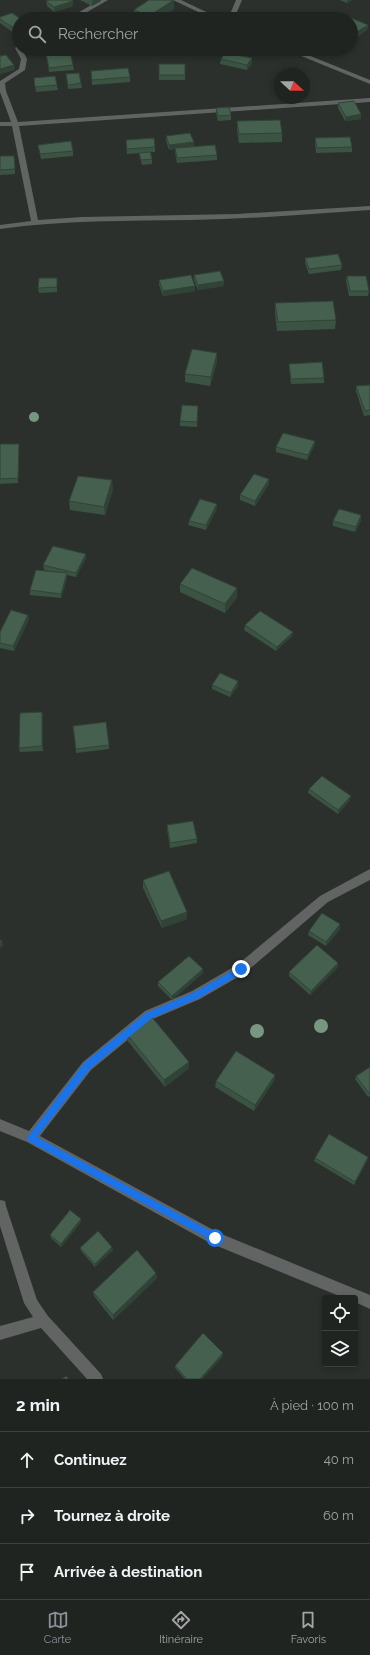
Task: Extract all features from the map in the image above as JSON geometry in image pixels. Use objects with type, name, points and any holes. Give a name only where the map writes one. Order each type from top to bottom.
[{"type":"street","points":[[83,12],[105,0]]},
{"type":"street","points":[[176,0],[203,12]]},
{"type":"street","points":[[234,12],[239,0]]},
{"type":"street","points":[[22,56],[24,59],[22,70],[2,83],[3,91],[15,124],[35,222]]},
{"type":"street","points":[[305,56],[370,82]]},
{"type":"street","points":[[0,124],[370,100]]},
{"type":"street","points":[[0,227],[35,222],[131,218],[219,217],[370,208]]},
{"type":"street","points":[[31,1138],[87,1066],[149,1016],[196,995],[241,969],[324,899],[370,874]]},
{"type":"street","points":[[0,1125],[31,1138],[215,1238],[370,1302]]},
{"type":"street","points":[[0,1206],[31,1303],[43,1321],[96,1379]]},
{"type":"street","points":[[0,1333],[43,1321]]},
{"type":"building","points":[[149,0],[174,0],[155,12],[139,12],[134,10]]},
{"type":"building","points":[[46,1],[73,1],[54,7]]},
{"type":"building","points":[[12,13],[12,27],[0,19],[0,17]]},
{"type":"building","points":[[358,21],[368,25],[358,31]]},
{"type":"building","points":[[6,55],[14,65],[0,69],[0,56]]},
{"type":"building","points":[[46,56],[71,56],[73,65],[49,68]]},
{"type":"building","points":[[223,56],[241,56],[252,58],[247,65],[221,59]]},
{"type":"building","points":[[159,64],[185,64],[185,75],[159,75]]},
{"type":"building","points":[[128,68],[130,77],[92,80],[91,71]]},
{"type":"building","points":[[79,73],[81,83],[68,85],[66,74]]},
{"type":"building","points":[[55,76],[57,85],[35,87],[34,78]]},
{"type":"building","points":[[354,101],[361,114],[346,117],[338,103]]},
{"type":"building","points":[[229,107],[231,115],[218,116],[216,108]]},
{"type":"building","points":[[280,120],[282,133],[239,134],[237,121]]},
{"type":"building","points":[[190,133],[194,142],[169,145],[166,136]]},
{"type":"building","points":[[350,137],[352,147],[317,148],[315,138]]},
{"type":"building","points":[[154,138],[155,147],[127,149],[126,140]]},
{"type":"building","points":[[71,141],[73,151],[40,154],[38,145]]},
{"type":"building","points":[[215,145],[217,155],[177,158],[175,148]]},
{"type":"building","points":[[150,152],[152,159],[141,160],[139,153]]},
{"type":"building","points":[[0,156],[14,156],[15,169],[0,170]]},
{"type":"building","points":[[338,254],[342,265],[309,269],[305,258]]},
{"type":"building","points":[[220,271],[224,281],[198,285],[194,275]]},
{"type":"building","points":[[191,275],[195,286],[163,291],[159,280]]},
{"type":"building","points":[[347,276],[366,276],[369,291],[350,291]]},
{"type":"building","points":[[39,278],[57,278],[57,287],[38,288]]},
{"type":"building","points":[[333,301],[336,320],[278,322],[275,303]]},
{"type":"building","points":[[192,349],[217,353],[211,377],[185,374]]},
{"type":"building","points":[[322,362],[324,378],[291,379],[289,364]]},
{"type":"building","points":[[370,385],[370,410],[365,411],[356,386]]},
{"type":"building","points":[[182,405],[198,406],[197,422],[180,421]]},
{"type":"building","points":[[283,433],[315,441],[308,455],[276,447]]},
{"type":"building","points":[[0,444],[19,444],[18,478],[0,479]]},
{"type":"building","points":[[254,474],[269,479],[255,501],[240,495]]},
{"type":"building","points":[[78,476],[112,480],[104,507],[69,501]]},
{"type":"building","points":[[200,499],[217,504],[206,525],[189,521]]},
{"type":"building","points":[[339,509],[361,515],[356,527],[333,521]]},
{"type":"building","points":[[53,546],[86,554],[76,573],[43,565]]},
{"type":"building","points":[[192,568],[237,588],[225,604],[180,584]]},
{"type":"building","points":[[36,570],[67,573],[61,594],[30,590]]},
{"type":"building","points":[[11,610],[28,615],[13,646],[0,643],[0,632]]},
{"type":"building","points":[[260,611],[293,632],[277,647],[245,625]]},
{"type":"building","points":[[220,673],[238,681],[231,693],[212,685]]},
{"type":"building","points":[[42,712],[42,746],[19,748],[20,713]]},
{"type":"building","points":[[106,722],[109,745],[76,749],[73,726]]},
{"type":"building","points":[[322,776],[351,796],[338,810],[309,789]]},
{"type":"building","points":[[193,821],[197,839],[170,843],[167,825]]},
{"type":"building","points":[[169,871],[187,912],[161,921],[143,880]]},
{"type":"building","points":[[322,913],[340,924],[326,942],[309,931]]},
{"type":"building","points":[[317,945],[338,963],[311,991],[289,972]]},
{"type":"building","points":[[189,956],[203,969],[172,996],[158,982]]},
{"type":"building","points":[[151,1016],[189,1062],[164,1080],[126,1033]]},
{"type":"building","points":[[236,1051],[275,1075],[255,1105],[216,1081]]},
{"type":"building","points":[[370,1067],[370,1093],[369,1093],[356,1076]]},
{"type":"building","points":[[329,1134],[368,1157],[355,1182],[315,1158]]},
{"type":"building","points":[[70,1210],[81,1219],[61,1244],[50,1235]]},
{"type":"building","points":[[98,1231],[112,1247],[95,1264],[80,1248]]},
{"type":"building","points":[[137,1250],[156,1273],[113,1315],[93,1292]]},
{"type":"building","points":[[203,1333],[223,1353],[200,1379],[187,1379],[175,1366]]},
{"type":"building","points":[[66,1376],[69,1379],[62,1379]]},
{"type":"route","points":[[215,1238],[31,1138],[87,1066],[149,1016],[196,995],[241,969]]}]
